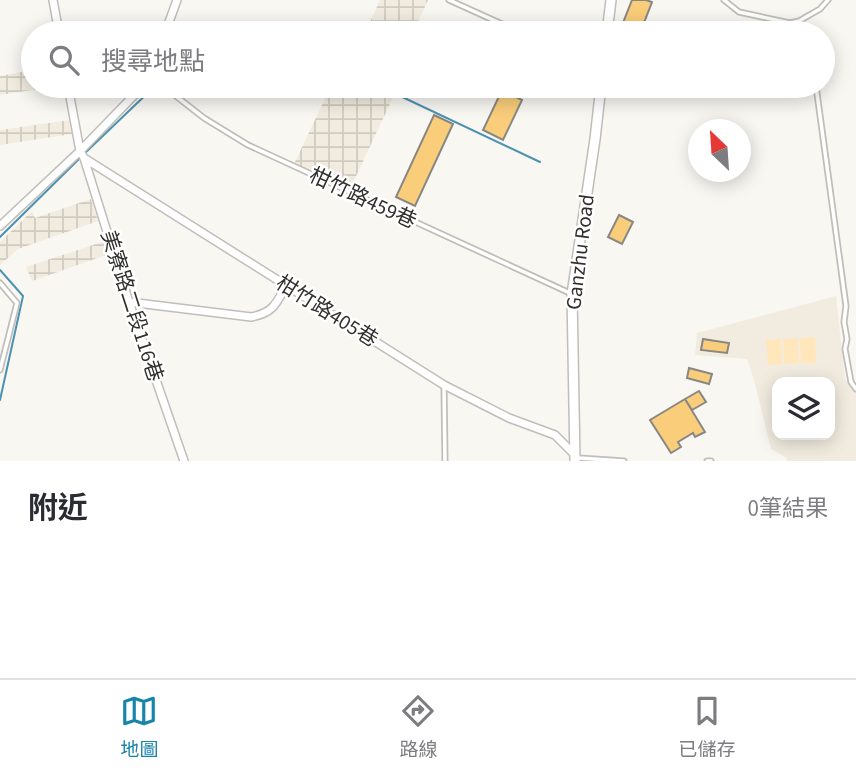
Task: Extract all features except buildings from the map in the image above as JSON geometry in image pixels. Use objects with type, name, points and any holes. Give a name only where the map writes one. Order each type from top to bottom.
[{"type":"street","points":[[53,0],[57,21]]},
{"type":"street","points":[[169,21],[177,0]]},
{"type":"street","points":[[608,21],[611,0]]},
{"type":"street","name":"美寮路二段116巷","points":[[70,98],[82,154],[184,461]]},
{"type":"street","points":[[0,226],[82,154],[132,98]]},
{"type":"street","name":"Ganzhu Road","points":[[575,457],[572,294],[600,98]]},
{"type":"street","name":"柑竹路405巷","points":[[82,154],[444,385],[509,418],[555,435],[575,457]]},
{"type":"street","points":[[130,302],[251,317],[270,311],[286,286]]},
{"type":"lane","points":[[449,0],[495,21]]},
{"type":"lane","points":[[724,0],[739,12],[781,21]]},
{"type":"lane","points":[[799,21],[820,9],[828,0]]},
{"type":"lane","name":"柑竹路459巷","points":[[178,98],[204,118],[248,145],[572,294]]},
{"type":"lane","points":[[818,98],[846,306],[845,349],[851,382],[856,389]]},
{"type":"lane","points":[[0,283],[17,303],[0,370]]},
{"type":"lane","points":[[444,385],[445,461]]},
{"type":"lane","points":[[575,457],[624,461]]},
{"type":"shaded area","points":[[380,0],[428,0],[418,21],[370,21]]},
{"type":"shaded area","points":[[21,72],[21,92],[0,95],[0,76]]},
{"type":"shaded area","points":[[325,98],[393,98],[351,187],[294,164]]},
{"type":"shaded area","points":[[70,120],[72,134],[0,145],[0,130]]},
{"type":"shaded area","points":[[91,199],[98,221],[18,249],[0,265],[0,242],[32,211],[35,218]]},
{"type":"shaded area","points":[[105,241],[109,254],[32,281],[26,267]]},
{"type":"shaded area","points":[[836,296],[845,379],[856,394],[856,461],[787,461],[787,458],[771,449],[747,359],[695,355],[697,333]]},
{"type":"shaded area","points":[[815,337],[816,363],[801,363],[800,338]]},
{"type":"shaded area","points":[[798,338],[799,363],[784,364],[783,339]]},
{"type":"shaded area","points":[[781,339],[782,364],[768,365],[766,340]]},
{"type":"waterway","points":[[85,153],[142,98]]},
{"type":"waterway","points":[[404,98],[540,162]]},
{"type":"waterway","points":[[0,237],[81,157]]},
{"type":"waterway","points":[[0,270],[23,296],[0,400]]}]
